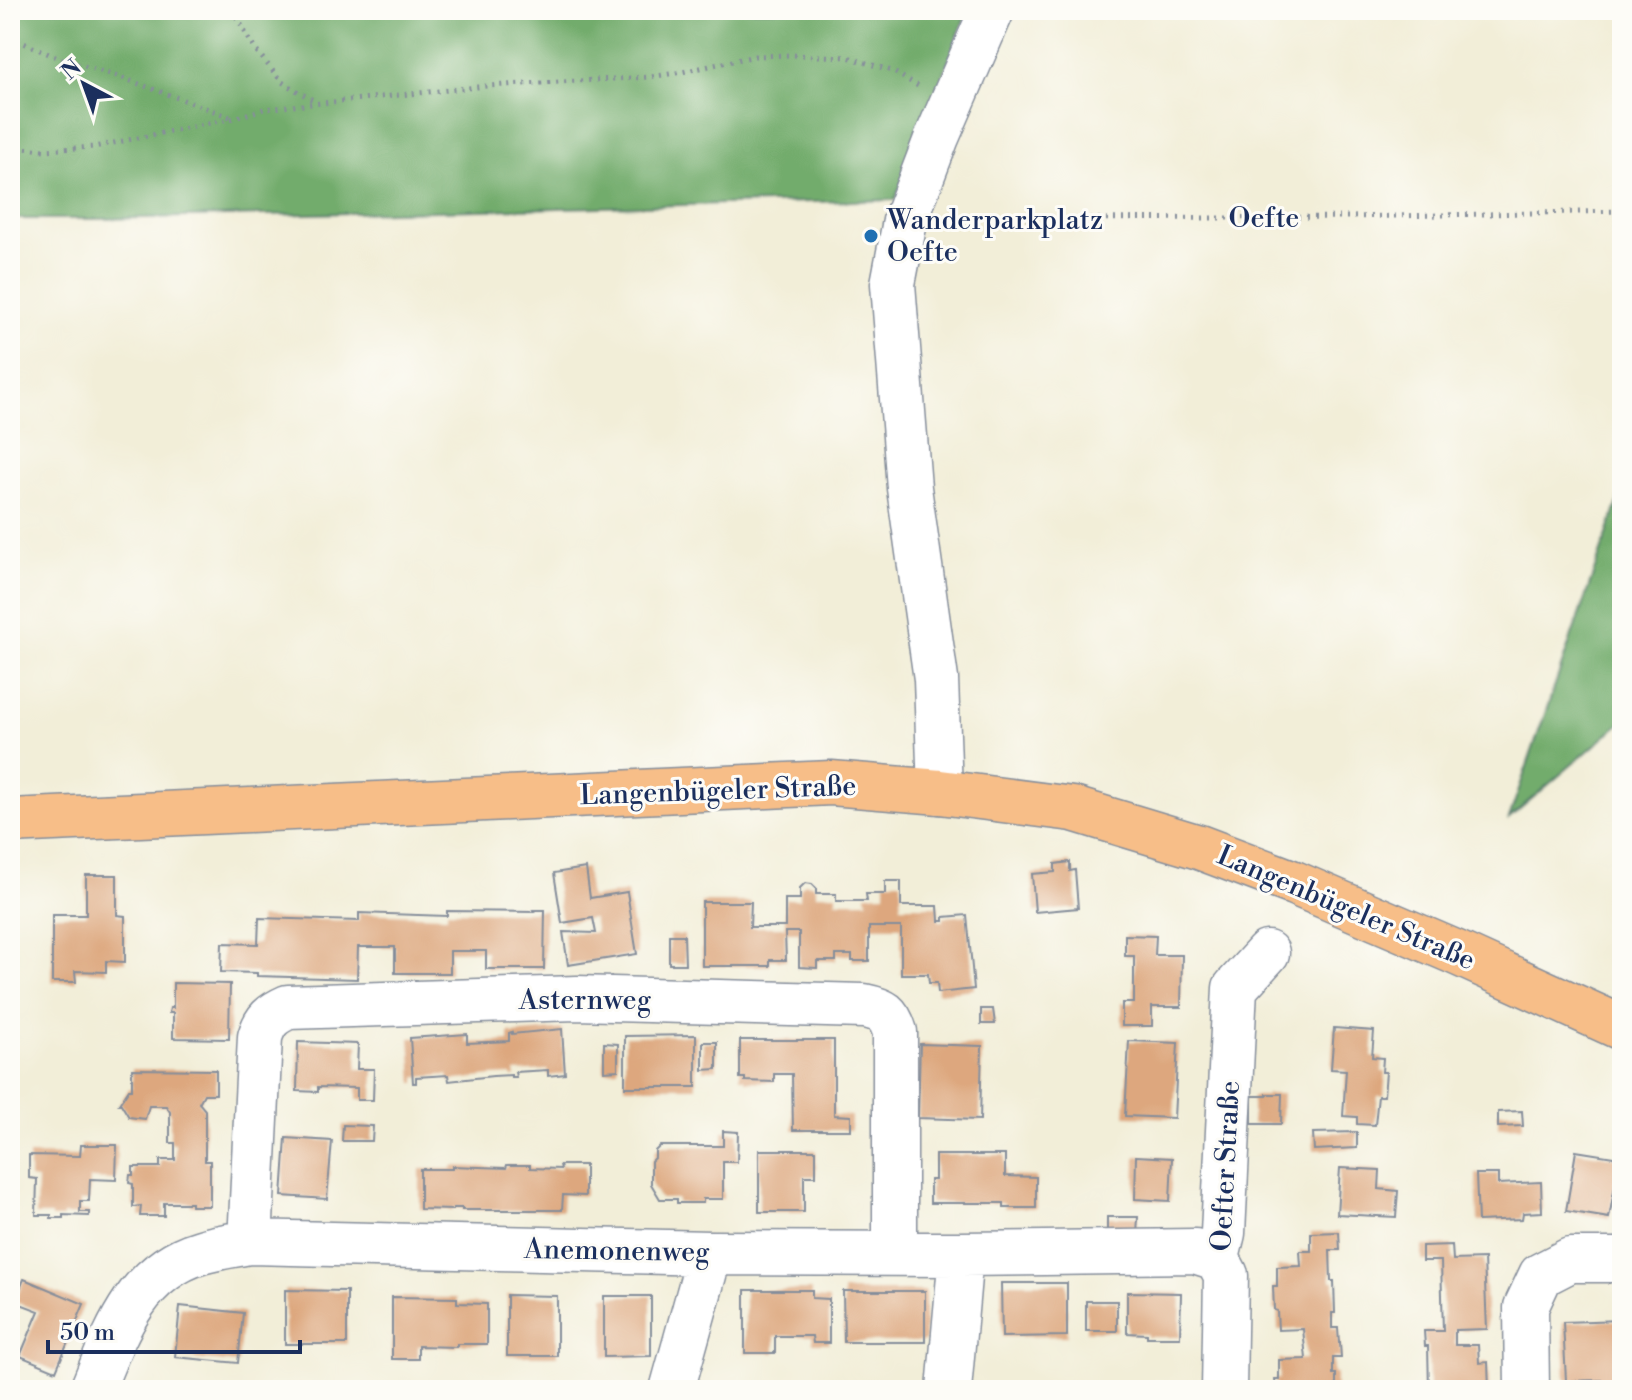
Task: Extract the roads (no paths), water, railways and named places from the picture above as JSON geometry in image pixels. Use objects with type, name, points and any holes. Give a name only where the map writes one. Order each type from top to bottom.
[{"type":"main road","name":"Langenbügeler Straße","points":[[10,821],[831,783],[940,792],[1073,809],[1199,847],[1321,895],[1622,1028]]},
{"type":"street","points":[[940,792],[936,679],[909,488],[893,284],[905,221],[992,10]]},
{"type":"street","name":"Oefter Straße","points":[[1224,1390],[1226,1275],[1217,1258],[1223,1233],[1235,988],[1267,953]]},
{"type":"street","name":"Asternweg","points":[[250,1242],[260,1037],[264,1024],[273,1014],[288,1007],[577,998],[864,1006],[880,1009],[891,1018],[895,1032],[895,1253]]},
{"type":"street","name":"Anemonenweg","points":[[92,1390],[119,1325],[133,1301],[151,1282],[173,1265],[199,1252],[250,1242],[710,1253],[1195,1251],[1217,1258]]},
{"type":"street","points":[[672,1390],[710,1253]]},
{"type":"street","points":[[949,1390],[961,1254]]},
{"type":"street","points":[[1527,1390],[1526,1307],[1541,1275],[1570,1260],[1622,1260]]},
{"type":"place","name":"Wanderparkplatz Oefte","points":[[871,236]]}]
